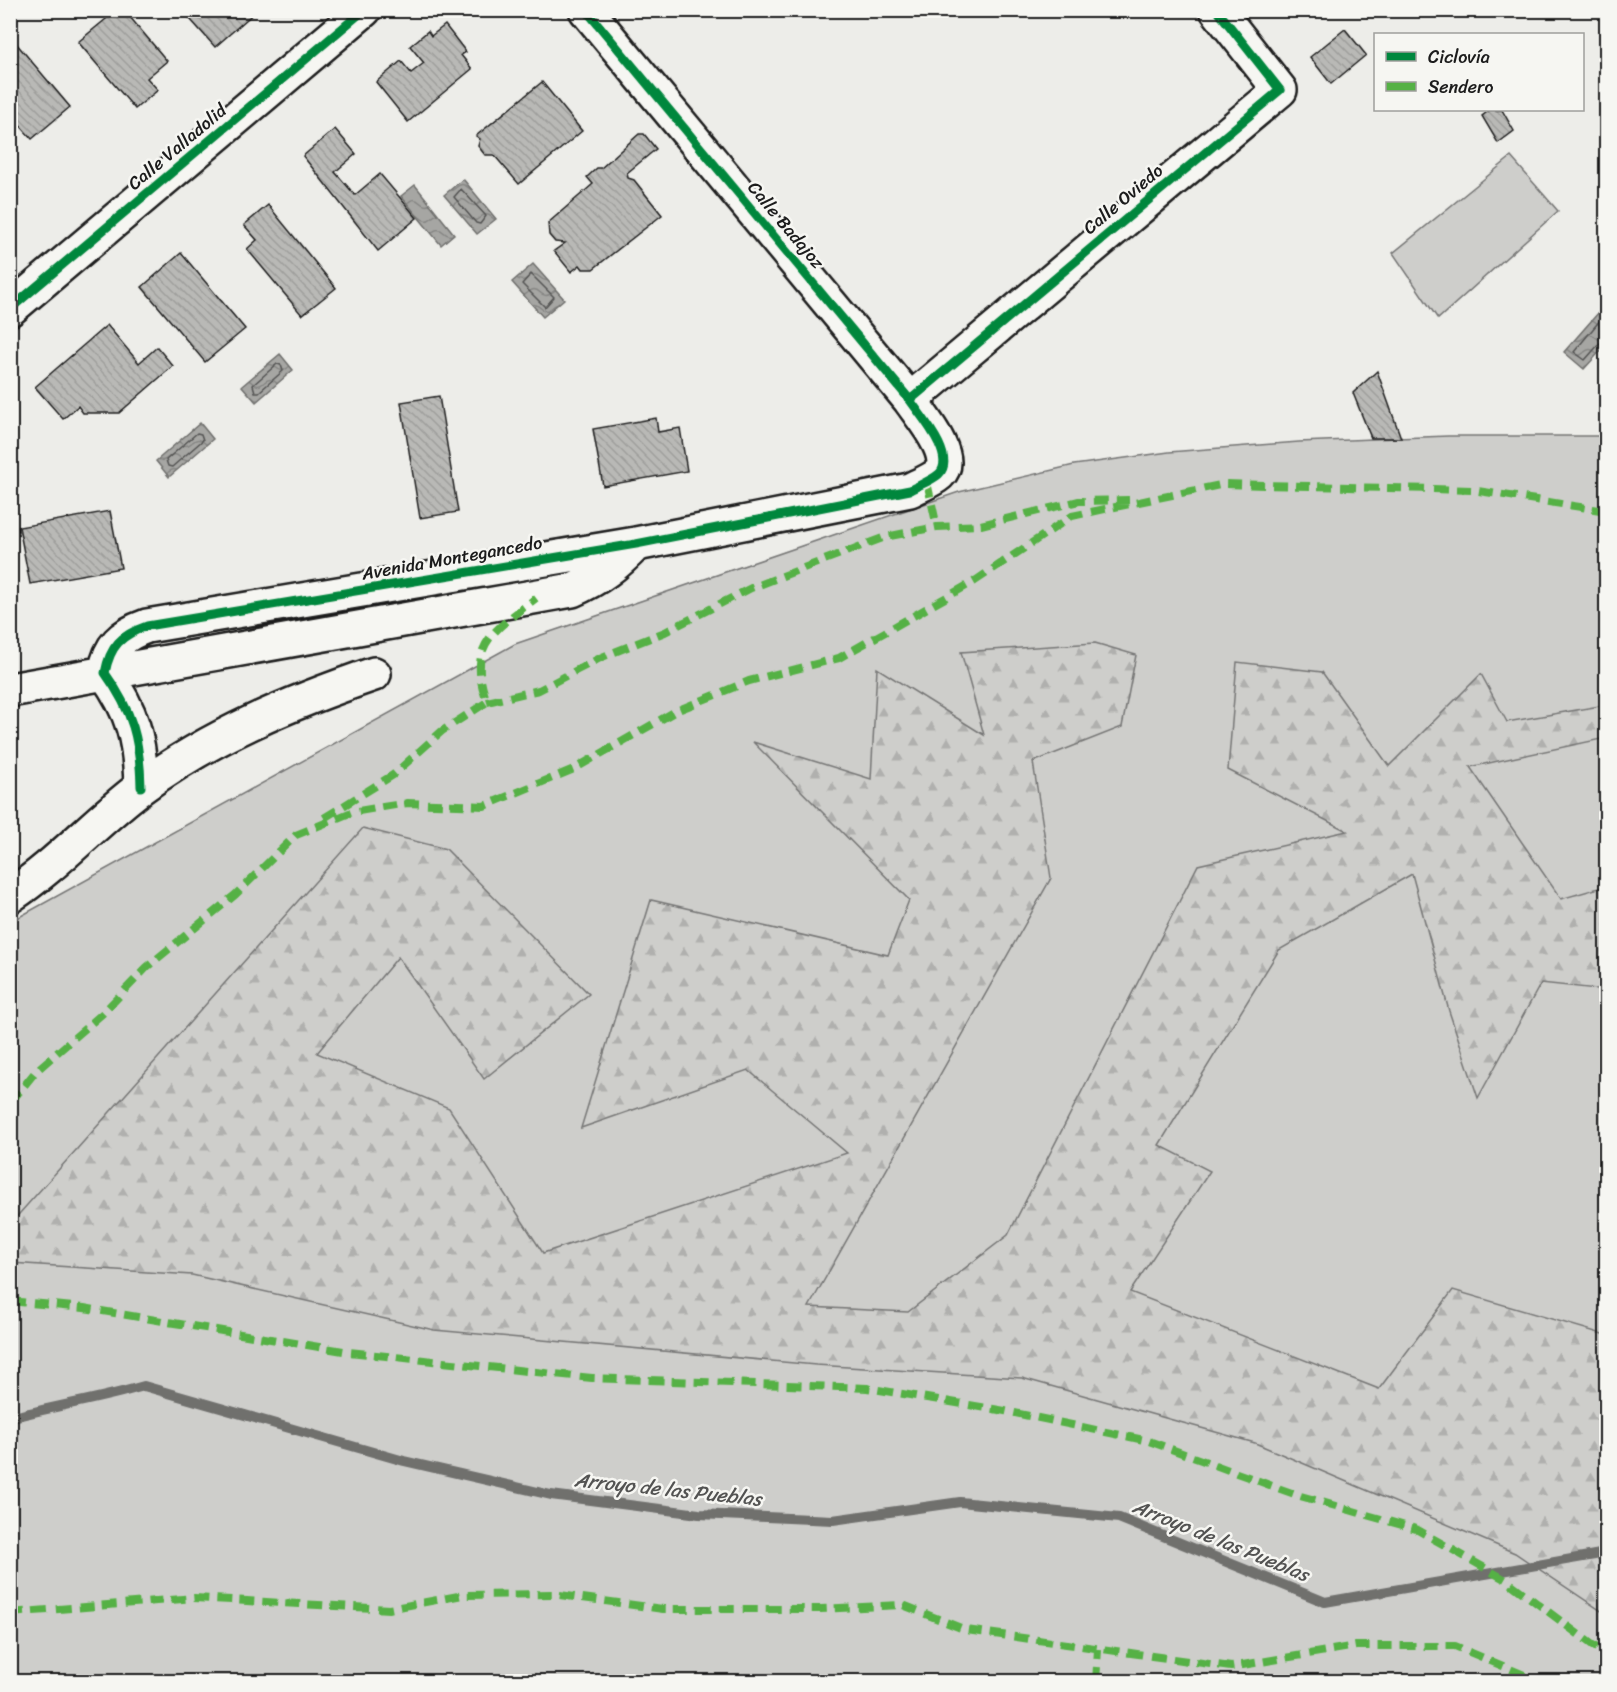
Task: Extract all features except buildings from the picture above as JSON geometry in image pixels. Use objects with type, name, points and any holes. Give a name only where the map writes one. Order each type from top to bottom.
[{"type":"street","name":"Calle Valladolid","points":[[10,309],[364,10]]},
{"type":"street","name":"Calle Badajoz","points":[[586,10],[910,400],[939,444],[945,463],[944,468]]},
{"type":"street","name":"Calle Oviedo","points":[[910,400],[1280,90],[1217,10]]},
{"type":"street","name":"Avenida Montegancedo","points":[[105,673],[108,656],[115,644],[129,632],[147,626],[636,544],[910,490],[939,474],[944,468]]},
{"type":"street","points":[[10,690],[105,673],[122,698],[133,722],[141,754],[141,787]]},
{"type":"street","points":[[10,896],[34,881],[77,840],[141,787],[212,743],[266,716],[330,689],[374,674]]},
{"type":"green space","points":[[1511,157],[1558,211],[1438,319],[1393,253]]},
{"type":"green space","points":[[1448,436],[1606,436],[1606,1681],[11,1681],[10,922],[515,644],[959,492],[1074,465],[1169,452],[1299,442]]},
{"type":"green space","points":[[1095,643],[1136,655],[1122,727],[1033,762],[1051,878],[809,1307],[908,1312],[1008,1235],[1198,865],[1347,831],[1228,770],[1237,662],[1322,672],[1389,766],[1481,674],[1507,722],[1606,705],[1606,738],[1470,767],[1561,899],[1606,886],[1606,990],[1541,983],[1478,1098],[1449,1011],[1412,874],[1279,950],[1159,1145],[1210,1171],[1130,1292],[1379,1389],[1453,1290],[1606,1335],[1606,1614],[1515,1553],[1255,1443],[1022,1378],[816,1365],[434,1330],[192,1275],[11,1263],[11,1223],[363,828],[446,849],[589,994],[484,1079],[398,957],[317,1053],[449,1108],[543,1253],[847,1153],[748,1070],[581,1128],[651,900],[888,955],[909,900],[753,742],[871,779],[877,668],[984,735],[961,652]]},
{"type":"water","points":[[463,179],[496,219],[477,234],[444,195]]},
{"type":"water","points":[[415,185],[454,234],[441,245],[401,196]]},
{"type":"water","points":[[533,264],[564,299],[543,317],[512,282]]},
{"type":"water","points":[[1606,304],[1606,345],[1584,369],[1564,352]]},
{"type":"water","points":[[280,354],[293,370],[256,402],[242,386]]},
{"type":"water","points":[[200,423],[213,439],[169,477],[156,461]]},
{"type":"waterway","name":"Arroyo de las Pueblas","points":[[10,1418],[144,1386],[404,1461],[551,1495],[699,1514],[833,1520],[960,1502],[1119,1518],[1325,1602],[1606,1553]]},
{"type":"marked path","points":[[927,482],[937,527]]},
{"type":"marked path","points":[[10,1103],[36,1071],[103,1013],[147,967],[235,895],[296,835],[352,812],[408,803],[484,806],[574,769],[676,711],[749,681],[839,658],[975,581],[1072,516],[1225,484],[1472,490],[1606,511]]},
{"type":"marked path","points":[[487,702],[539,690],[602,657],[665,632],[751,588],[885,537],[937,527],[981,525],[1079,501],[1129,500]]},
{"type":"marked path","points":[[324,818],[393,775],[442,731],[487,702],[481,682],[482,652],[497,630],[536,598]]},
{"type":"marked path","points":[[10,1301],[84,1308],[349,1352],[592,1378],[867,1388],[1005,1411],[1149,1441],[1297,1495],[1416,1529],[1506,1580],[1606,1655]]},
{"type":"marked path","points":[[10,1613],[194,1598],[389,1609],[463,1595],[553,1594],[663,1609],[821,1609],[903,1605],[966,1630],[1231,1667],[1356,1646],[1455,1646],[1541,1682]]},
{"type":"marked path","points":[[1096,1682],[1098,1649]]},
{"type":"cycle path","points":[[10,309],[364,10]]},
{"type":"cycle path","points":[[141,787],[139,755],[133,727],[115,687],[105,673],[110,656],[118,643],[138,629],[636,544],[910,490],[939,474],[943,467],[940,447],[910,400],[586,10]]},
{"type":"cycle path","points":[[910,400],[1280,90],[1217,10]]}]
